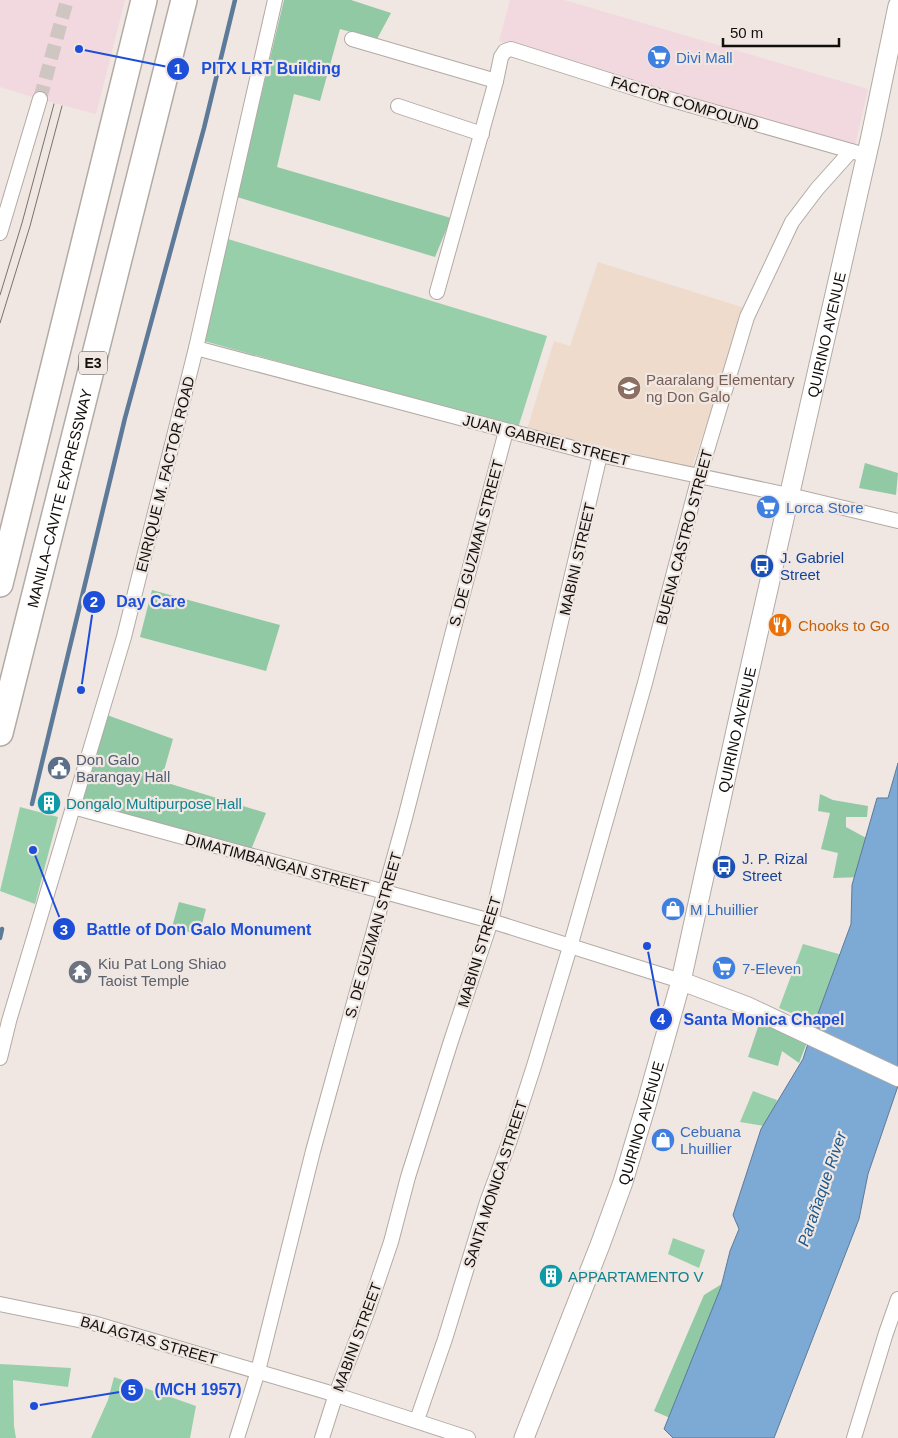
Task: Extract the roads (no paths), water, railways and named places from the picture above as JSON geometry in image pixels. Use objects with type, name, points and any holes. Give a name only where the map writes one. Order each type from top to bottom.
[{"type":"highway","name":"E3","points":[[0,584],[144,0]]},
{"type":"highway","name":"MANILA–CAVITE EXPRESSWAY","points":[[0,733],[184,0]]},
{"type":"main road","name":"QUIRINO AVENUE","points":[[524,1438],[623,1182],[648,1102],[681,981],[789,496],[858,153],[871,136],[898,6]]},
{"type":"street","name":"ENRIQUE M. FACTOR ROAD","points":[[0,1058],[9,1021],[124,636],[196,348],[274,0]]},
{"type":"street","points":[[352,39],[496,81],[437,292]]},
{"type":"street","name":"FACTOR COMPOUND","points":[[496,81],[501,57],[505,51],[511,49],[662,97],[858,153]]},
{"type":"street","points":[[0,233],[40,99]]},
{"type":"street","points":[[398,106],[482,134]]},
{"type":"street","name":"BUENA CASTRO STREET","points":[[570,947],[645,683],[699,476],[748,317],[792,222],[817,189],[858,153]]},
{"type":"street","name":"JUAN GABRIEL STREET","points":[[196,348],[600,455],[898,521]]},
{"type":"street","name":"S. DE GUZMAN STREET","points":[[237,1438],[258,1371],[313,1151],[385,892],[506,431]]},
{"type":"street","name":"MABINI STREET","points":[[322,1438],[391,1242],[408,1177],[491,920],[600,455]]},
{"type":"street","name":"DIMATIMBANGAN STREET","points":[[73,807],[491,920],[570,947],[681,981]]},
{"type":"street","name":"SANTA MONICA STREET","points":[[417,1420],[445,1339],[487,1202],[534,1066],[570,947]]},
{"type":"street","points":[[681,981],[747,1006],[898,1077]]},
{"type":"street","points":[[854,1438],[898,1299]]},
{"type":"street","name":"BALAGTAS STREET","points":[[0,1304],[93,1323],[336,1394],[468,1438]]},
{"type":"water","name":"Parañaque River","points":[[898,763],[898,1086],[868,1174],[859,1219],[774,1438],[673,1438],[664,1429],[721,1287],[730,1251],[739,1229],[733,1215],[761,1129],[803,1059],[851,924],[852,885],[877,798],[888,798]]},
{"type":"waterway","points":[[32,804],[125,418],[204,128],[235,0]]},
{"type":"waterway","points":[[0,938],[2,929]]},
{"type":"tunnel","points":[[40,99],[67,0]]},
{"type":"tram line","points":[[0,295],[22,223],[54,104]]},
{"type":"tram line","points":[[0,323],[30,226],[62,106]]},
{"type":"place","name":"PITX LRT Building","points":[[79,49]]},
{"type":"place","name":"Divi Mall","points":[[659,57]]},
{"type":"place","name":"Paaralang Elementary ng Don Galo","points":[[629,388]]},
{"type":"place","name":"Lorca Store","points":[[768,507]]},
{"type":"place","name":"J. Gabriel Street","points":[[762,566]]},
{"type":"place","name":"Chooks to Go","points":[[780,625]]},
{"type":"place","name":"Day Care","points":[[81,690]]},
{"type":"place","name":"Don Galo Barangay Hall","points":[[59,768]]},
{"type":"place","name":"Dongalo Multipurpose Hall","points":[[49,803]]},
{"type":"place","name":"Battle of Don Galo Monument","points":[[33,850]]},
{"type":"place","name":"J. P. Rizal Street","points":[[724,867]]},
{"type":"place","name":"M Lhuillier","points":[[673,909]]},
{"type":"place","name":"Santa Monica Chapel","points":[[647,946]]},
{"type":"place","name":"7-Eleven","points":[[724,968]]},
{"type":"place","name":"Kiu Pat Long Shiao Taoist Temple","points":[[80,972]]},
{"type":"place","name":"Cebuana Lhuillier","points":[[663,1140]]},
{"type":"place","name":"APPARTAMENTO V","points":[[551,1276]]},
{"type":"place","name":"(MCH 1957)","points":[[34,1406]]}]
